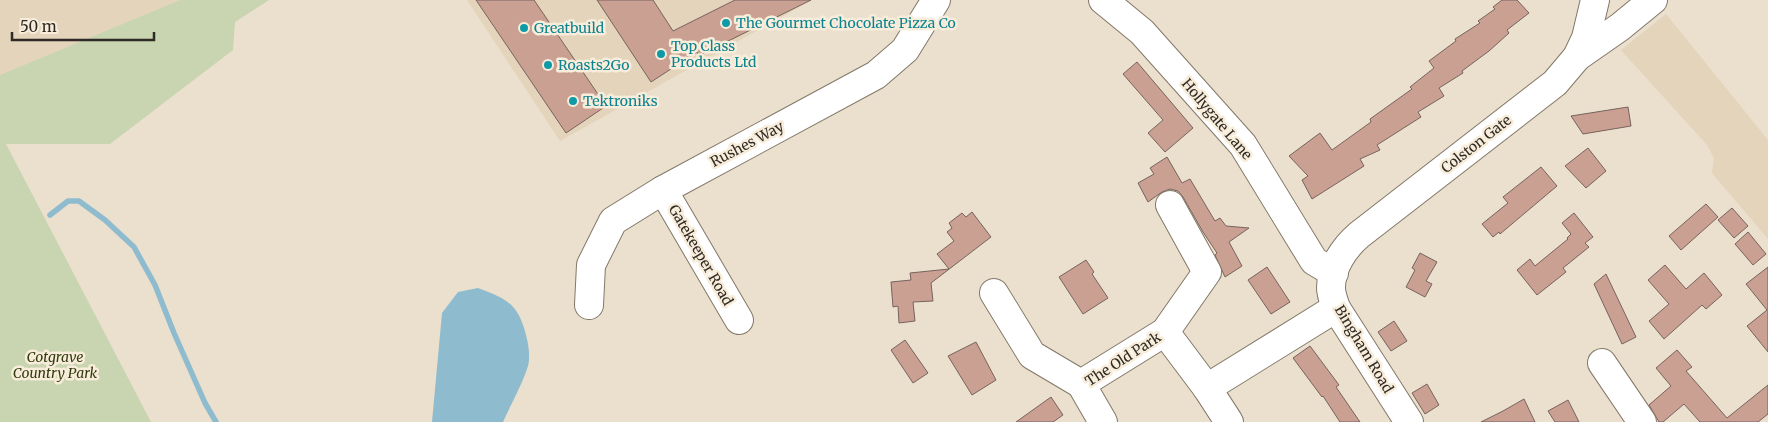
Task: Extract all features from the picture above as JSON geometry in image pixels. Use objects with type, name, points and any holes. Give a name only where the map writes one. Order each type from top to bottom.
[{"type":"street","name":"Rushes Way","points":[[589,305],[591,265],[613,221],[663,190],[876,75],[905,50],[936,0]]},
{"type":"street","name":"Hollygate Lane","points":[[1103,0],[1142,32],[1243,145],[1314,261],[1334,273]]},
{"type":"street","name":"Colston Gate","points":[[1334,273],[1338,259],[1346,246],[1358,234],[1555,83],[1577,57],[1586,38],[1595,0]]},
{"type":"street","points":[[1577,57],[1620,28],[1653,0]]},
{"type":"street","name":"Gatekeeper Road","points":[[663,190],[739,320]]},
{"type":"street","points":[[1165,332],[1207,272],[1170,206]]},
{"type":"street","name":"Bingham Road","points":[[1334,273],[1331,288],[1336,308],[1409,422]]},
{"type":"street","points":[[994,293],[1032,355],[1081,384]]},
{"type":"street","points":[[1207,388],[1336,308]]},
{"type":"street","name":"The Old Park","points":[[1103,422],[1081,384],[1165,332],[1207,388],[1229,422]]},
{"type":"street","points":[[1602,363],[1642,422]]},
{"type":"shaded area","points":[[0,0],[180,0],[0,75]]},
{"type":"shaded area","points":[[467,0],[812,0],[560,141]]},
{"type":"shaded area","points":[[1666,14],[1768,140],[1768,239],[1712,173],[1714,158],[1707,145],[1621,50]]},
{"type":"green space","name":"Cotgrave Country Park","points":[[180,0],[269,0],[235,22],[233,50],[110,144],[6,144],[151,422],[0,422],[0,75]]},
{"type":"water","points":[[478,288],[505,300],[516,311],[528,342],[528,366],[503,422],[432,422],[442,313],[458,292]]},
{"type":"building","points":[[476,0],[534,0],[606,106],[566,133]]},
{"type":"building","points":[[597,0],[653,0],[673,31],[735,0],[811,0],[698,56],[697,52],[651,82]]},
{"type":"building","points":[[1502,0],[1517,0],[1529,13],[1507,30],[1509,33],[1462,71],[1463,73],[1439,88],[1444,96],[1418,112],[1421,117],[1377,145],[1380,150],[1360,159],[1364,166],[1312,199],[1302,180],[1308,176],[1289,156],[1320,133],[1332,150],[1371,122],[1370,119],[1412,89],[1410,87],[1434,68],[1429,61],[1456,41],[1455,39],[1480,23],[1478,21],[1495,9],[1493,7]]},
{"type":"building","points":[[1137,62],[1193,128],[1165,152],[1148,133],[1163,120],[1123,74]]},
{"type":"building","points":[[1628,107],[1631,126],[1583,134],[1571,116]]},
{"type":"building","points":[[1588,148],[1606,171],[1586,188],[1565,166]]},
{"type":"building","points":[[1167,157],[1182,183],[1190,179],[1215,221],[1220,218],[1226,226],[1249,228],[1229,242],[1242,266],[1225,277],[1215,255],[1217,253],[1178,191],[1170,189],[1148,202],[1138,183],[1154,174],[1150,168]]},
{"type":"building","points":[[1541,167],[1557,186],[1500,234],[1499,232],[1493,237],[1482,224],[1508,203],[1503,197]]},
{"type":"building","points":[[1706,204],[1718,217],[1681,250],[1669,236]]},
{"type":"building","points":[[1732,208],[1748,226],[1734,238],[1718,220]]},
{"type":"building","points":[[972,212],[991,237],[931,283],[933,301],[913,302],[915,321],[899,323],[898,306],[893,307],[891,282],[911,280],[910,273],[949,269],[937,254],[954,241],[947,232],[952,228],[949,223],[962,213],[966,217]]},
{"type":"building","points":[[1574,213],[1593,237],[1585,243],[1589,247],[1563,268],[1566,272],[1537,295],[1517,270],[1530,259],[1535,266],[1568,239],[1571,234],[1562,223]]},
{"type":"building","points":[[1748,232],[1766,254],[1753,265],[1735,244]]},
{"type":"building","points":[[1420,253],[1437,262],[1426,281],[1432,284],[1425,297],[1406,287],[1415,270],[1412,268]]},
{"type":"building","points":[[1086,260],[1094,272],[1092,274],[1108,298],[1083,314],[1059,277]]},
{"type":"building","points":[[1665,265],[1686,289],[1704,273],[1722,295],[1706,309],[1702,305],[1664,339],[1649,321],[1669,304],[1648,280]]},
{"type":"building","points":[[1267,267],[1290,302],[1271,314],[1248,280]]},
{"type":"building","points":[[1768,267],[1768,352],[1747,326],[1767,310],[1746,284]]},
{"type":"building","points":[[1606,274],[1636,337],[1622,344],[1594,284]]},
{"type":"building","points":[[1394,321],[1407,341],[1391,351],[1378,332]]},
{"type":"building","points":[[905,340],[928,373],[913,383],[891,350]]},
{"type":"building","points":[[976,342],[996,380],[972,395],[948,356]]},
{"type":"building","points":[[1310,346],[1339,385],[1336,387],[1360,422],[1340,422],[1323,396],[1293,358]]},
{"type":"building","points":[[1677,350],[1692,367],[1686,371],[1727,418],[1768,385],[1768,414],[1758,422],[1700,422],[1684,404],[1663,422],[1659,422],[1649,405],[1671,386],[1656,368]]},
{"type":"building","points":[[1427,384],[1439,405],[1425,414],[1412,393]]},
{"type":"building","points":[[1051,397],[1063,415],[1053,422],[1016,422]]},
{"type":"building","points":[[1524,399],[1535,422],[1481,422],[1503,411]]},
{"type":"building","points":[[1568,400],[1579,422],[1555,422],[1548,411]]},
{"type":"waterway","points":[[50,215],[68,201],[79,201],[105,220],[134,247],[155,285],[205,403],[216,422]]},
{"type":"place","name":"The Gourmet Chocolate Pizza Co","points":[[726,23]]},
{"type":"place","name":"Greatbuild","points":[[524,28]]},
{"type":"place","name":"Top Class Products Ltd","points":[[661,54]]},
{"type":"place","name":"Roasts2Go","points":[[548,65]]},
{"type":"place","name":"Tektroniks","points":[[573,101]]}]
